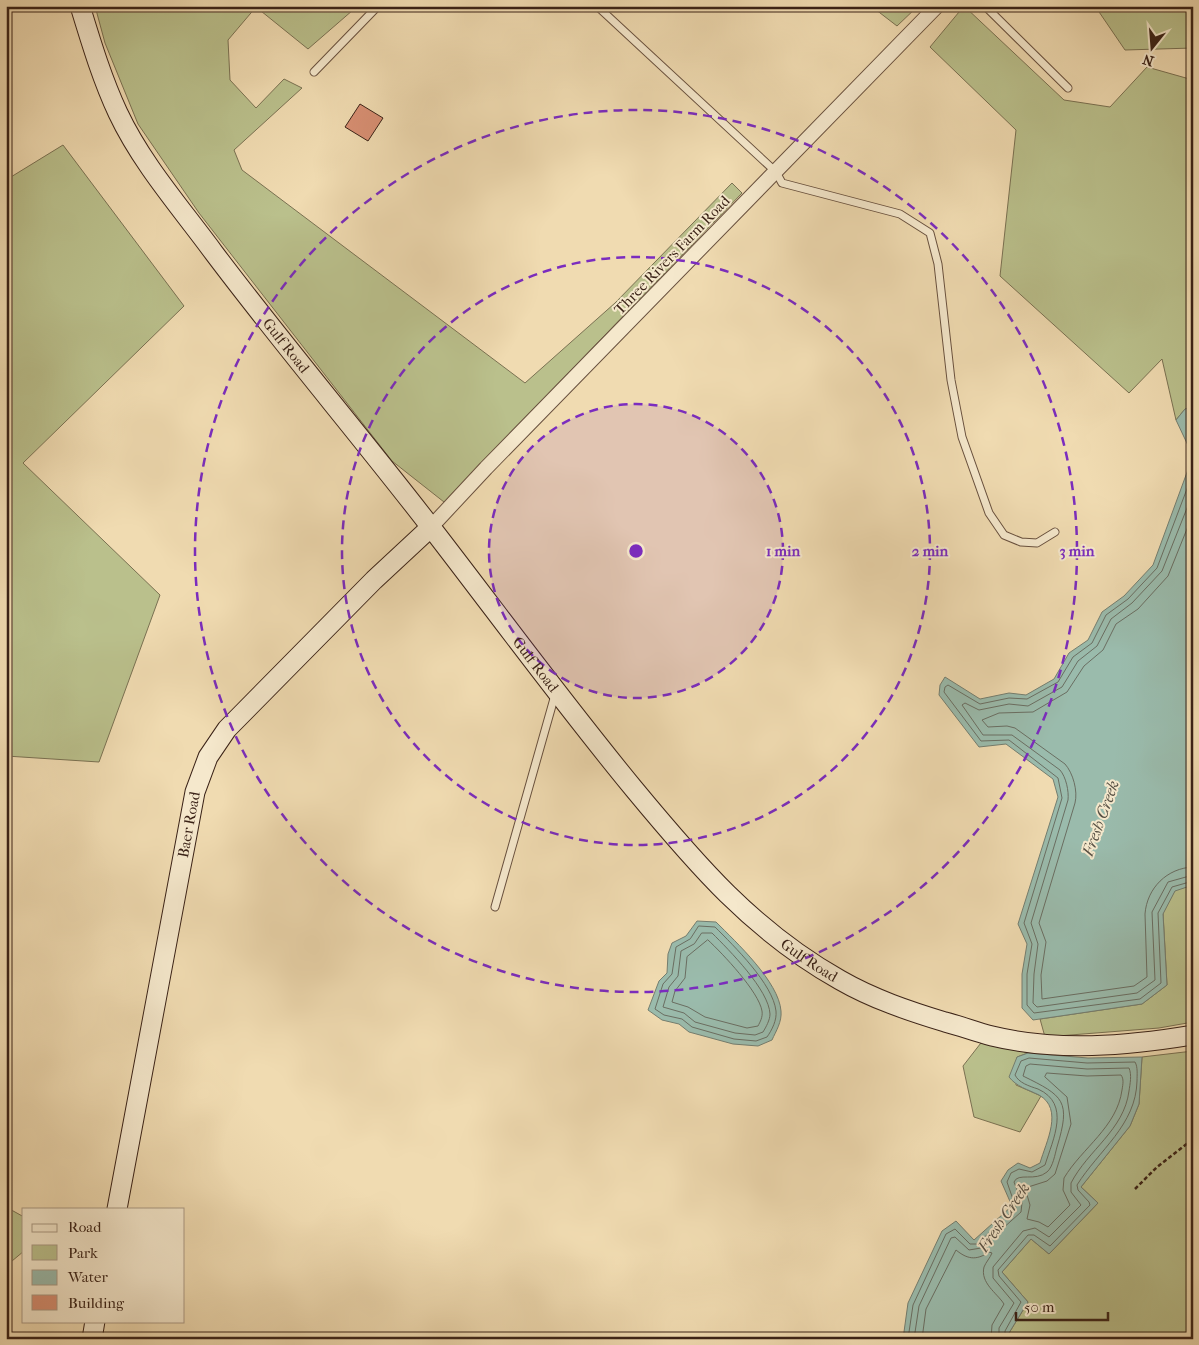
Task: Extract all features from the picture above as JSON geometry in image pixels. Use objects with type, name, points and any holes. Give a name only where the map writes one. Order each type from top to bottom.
[{"type":"street","name":"Gulf Road","points":[[80,6],[90,39],[118,113],[145,160],[276,335],[431,528],[556,692],[705,873],[768,932],[842,982],[908,1011],[993,1036],[1022,1041],[1082,1046],[1128,1044],[1193,1035]]},
{"type":"street","name":"Three Rivers Farm Road","points":[[431,528],[486,468],[937,6]]},
{"type":"street","name":"Baer Road","points":[[117,1208],[195,792],[208,757],[228,729],[250,705],[374,580],[431,528]]},
{"type":"street","points":[[92,1339],[95,1322]]},
{"type":"lane","points":[[314,72],[378,6]]},
{"type":"lane","points":[[597,6],[776,172],[782,183],[900,214],[930,233],[938,264],[951,380],[962,437],[989,513],[1004,535],[1022,542],[1037,542],[1055,532]]},
{"type":"lane","points":[[985,6],[1068,88]]},
{"type":"lane","points":[[495,907],[556,692]]},
{"type":"path","points":[[1135,1189],[1156,1167],[1193,1139]]},
{"type":"green space","points":[[95,6],[349,6],[353,10],[308,49],[256,7],[228,40],[230,80],[256,108],[284,79],[302,88],[234,150],[242,170],[525,383],[615,303],[732,183],[742,193],[444,502],[392,461],[199,213],[138,124],[105,43]]},
{"type":"green space","points":[[871,6],[918,6],[897,26]]},
{"type":"green space","points":[[964,6],[1064,100],[1110,107],[1147,67],[1193,80],[1193,407],[1185,409],[1176,420],[1162,359],[1129,393],[1000,276],[1016,130],[930,47]]},
{"type":"green space","points":[[1095,6],[1193,6],[1193,48],[1125,50]]},
{"type":"green space","points":[[63,145],[184,306],[23,463],[160,595],[99,762],[6,756],[6,180]]},
{"type":"green space","points":[[1193,885],[1193,1022],[1159,1028],[1045,1037],[1040,1019],[1142,1004],[1167,985],[1163,913],[1175,890]]},
{"type":"green space","points":[[984,1039],[1028,1053],[1017,1057],[1016,1085],[1041,1096],[1020,1132],[974,1117],[963,1066]]},
{"type":"green space","points":[[1193,1051],[1193,1339],[1010,1339],[1009,1333],[1028,1302],[1002,1272],[1031,1239],[1049,1254],[1098,1203],[1081,1187],[1130,1126],[1139,1104],[1142,1057]]},
{"type":"green space","points":[[6,1207],[22,1216],[22,1253],[6,1266]]},
{"type":"water","points":[[1193,407],[1193,456],[1176,420],[1185,409]]},
{"type":"water","name":"Fresh Creek","points":[[1193,456],[1193,885],[1175,891],[1163,914],[1167,985],[1142,1004],[1033,1020],[1022,1008],[1022,974],[1027,944],[1018,924],[1058,797],[1053,779],[1006,744],[979,747],[939,695],[940,685],[945,677],[980,699],[1009,693],[1026,695],[1054,679],[1069,653],[1088,640],[1102,612],[1124,596],[1153,565]]},
{"type":"water","points":[[697,921],[716,922],[765,975],[773,988],[781,1011],[781,1019],[772,1040],[758,1046],[733,1044],[689,1032],[679,1024],[662,1020],[648,1010],[659,981],[667,973],[668,954],[672,943],[686,936]]},
{"type":"water","name":"Fresh Creek","points":[[1028,1053],[1088,1058],[1142,1057],[1139,1104],[1130,1126],[1081,1187],[1098,1203],[1049,1254],[1031,1239],[1002,1272],[1028,1302],[1009,1333],[1010,1339],[903,1339],[908,1303],[942,1231],[956,1221],[974,1240],[1012,1206],[1001,1181],[1008,1170],[1018,1163],[1030,1168],[1040,1163],[1049,1136],[1052,1117],[1051,1109],[1039,1095],[1019,1086],[1009,1077],[1017,1057]]},
{"type":"building","points":[[360,104],[383,118],[368,141],[345,127]]}]
